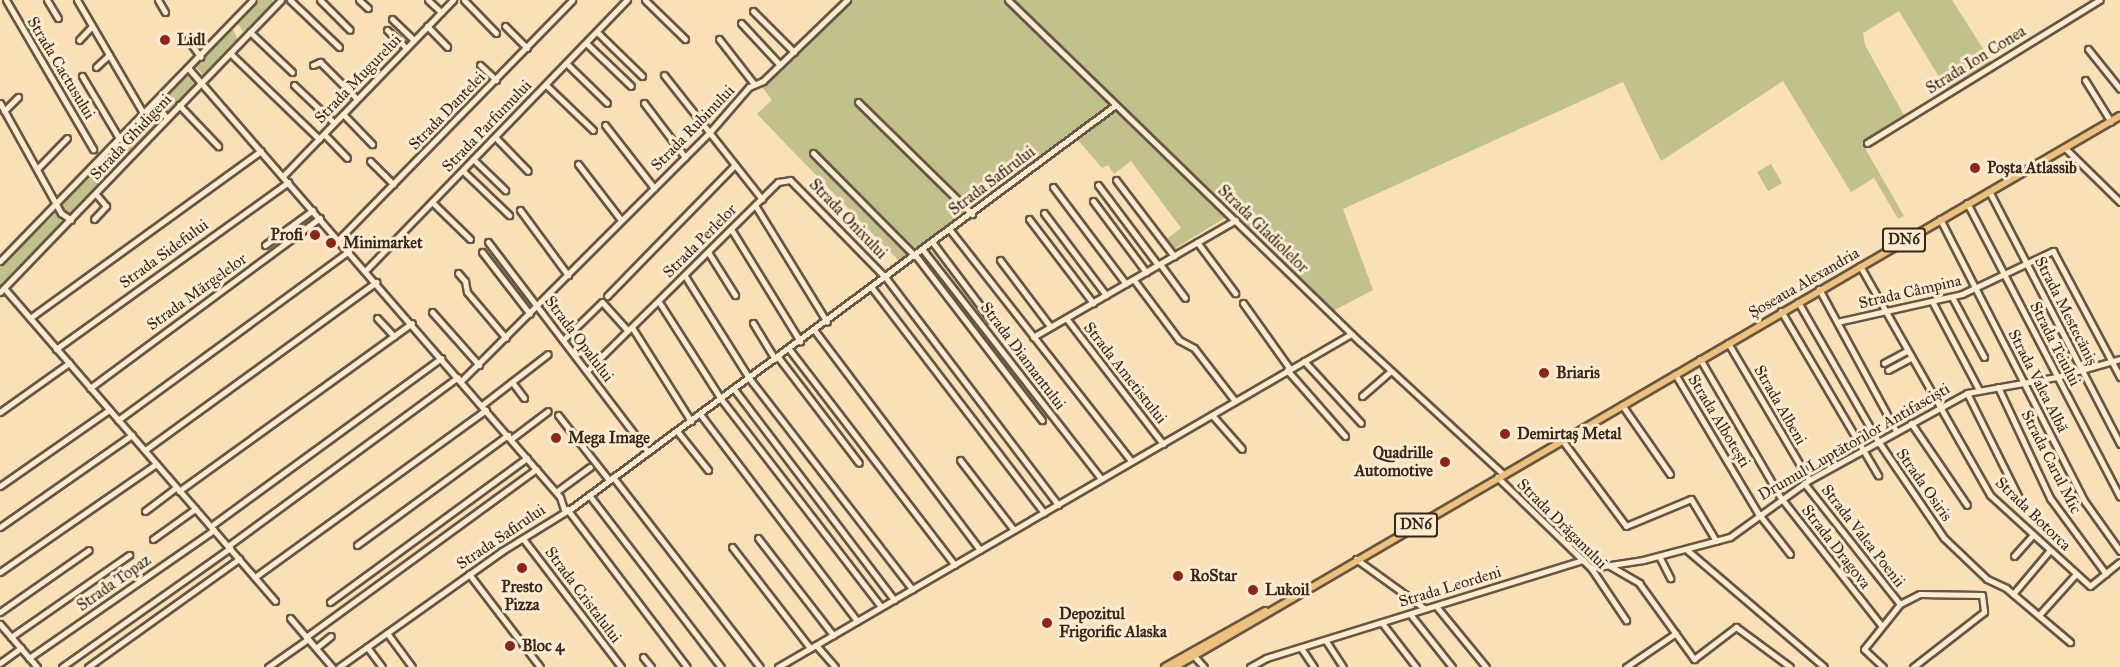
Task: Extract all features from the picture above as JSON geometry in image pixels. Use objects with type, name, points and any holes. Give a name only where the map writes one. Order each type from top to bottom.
[{"type":"main road","name":"Șoseaua Alexandria","points":[[1500,476],[2120,116]]},
{"type":"main road","name":"DN6","points":[[1165,667],[1274,607],[1500,476]]},
{"type":"main road","name":"DN6","points":[[1175,667],[1274,607]]},
{"type":"street","name":"Strada Cactusului","points":[[6,0],[93,149]]},
{"type":"street","points":[[47,0],[58,18]]},
{"type":"street","points":[[77,0],[143,113]]},
{"type":"street","points":[[158,0],[165,12]]},
{"type":"street","points":[[0,261],[143,113],[201,57],[253,0]]},
{"type":"street","points":[[290,0],[339,47]]},
{"type":"street","points":[[320,0],[350,30]]},
{"type":"street","points":[[359,0],[368,8]]},
{"type":"street","points":[[428,0],[441,12]]},
{"type":"street","name":"Strada Mugurelui","points":[[286,179],[334,123],[453,0]]},
{"type":"street","points":[[464,0],[496,33]]},
{"type":"street","name":"Strada Dantelei","points":[[339,239],[572,0]]},
{"type":"street","name":"Strada Parfumului","points":[[366,270],[627,0]]},
{"type":"street","points":[[645,0],[685,39]]},
{"type":"street","name":"Strada Rubinului","points":[[460,379],[479,365],[530,314],[710,133],[754,84],[780,65],[847,0]]},
{"type":"street","name":"Strada Gladiolelor","points":[[1008,0],[1114,106],[1236,220],[1500,476]]},
{"type":"street","name":"Strada Ion Conea","points":[[1867,143],[2099,0]]},
{"type":"street","name":"Strada Ghidigeni","points":[[2,290],[278,1]]},
{"type":"street","points":[[753,11],[794,52]]},
{"type":"street","points":[[392,19],[414,40]]},
{"type":"street","points":[[741,23],[780,65]]},
{"type":"street","name":"Strada Cactusului","points":[[79,40],[92,26]]},
{"type":"street","points":[[427,26],[447,47]]},
{"type":"street","points":[[505,26],[527,48]]},
{"type":"street","points":[[387,30],[406,48]]},
{"type":"street","points":[[250,32],[292,72]]},
{"type":"street","points":[[597,32],[642,76]]},
{"type":"street","points":[[718,39],[754,84]]},
{"type":"street","points":[[188,40],[201,57]]},
{"type":"street","points":[[586,43],[632,86]]},
{"type":"street","points":[[2088,49],[2120,89]]},
{"type":"street","points":[[230,53],[347,158]]},
{"type":"street","name":"Strada Cactusului","points":[[96,67],[109,55]]},
{"type":"street","points":[[314,65],[320,62],[357,99]]},
{"type":"street","points":[[566,63],[607,103]]},
{"type":"street","points":[[480,65],[495,80]]},
{"type":"street","points":[[189,69],[412,323],[556,492],[566,509],[687,667]]},
{"type":"street","points":[[664,75],[762,199]]},
{"type":"street","points":[[82,76],[119,138]]},
{"type":"street","points":[[2085,80],[2111,122]]},
{"type":"street","points":[[294,85],[334,123]]},
{"type":"street","points":[[546,85],[593,130]]},
{"type":"street","points":[[4,111],[18,97]]},
{"type":"street","points":[[858,102],[972,214]]},
{"type":"street","points":[[0,103],[56,203],[71,220]]},
{"type":"street","points":[[154,103],[167,118]]},
{"type":"street","points":[[644,103],[685,157]]},
{"type":"street","points":[[179,105],[218,146]]},
{"type":"street","name":"Strada Safirului","points":[[339,667],[470,574],[523,541],[589,495],[827,322],[1114,106]]},
{"type":"street","points":[[343,114],[372,144]]},
{"type":"street","name":"Strada Rubinului","points":[[605,125],[654,188]]},
{"type":"street","points":[[495,137],[528,171]]},
{"type":"street","points":[[37,169],[67,138]]},
{"type":"street","points":[[2065,148],[2120,202]]},
{"type":"street","points":[[30,318],[261,151]]},
{"type":"street","points":[[813,153],[915,256],[1042,420]]},
{"type":"street","points":[[473,159],[505,190]]},
{"type":"street","points":[[370,161],[393,184]]},
{"type":"street","points":[[578,164],[621,220]]},
{"type":"street","points":[[607,296],[735,165]]},
{"type":"street","points":[[462,171],[509,215]]},
{"type":"street","name":"Strada Sidefului","points":[[56,349],[286,179]]},
{"type":"street","name":"Strada Perlelor","points":[[587,371],[778,182],[790,180]]},
{"type":"street","name":"Strada Onixului","points":[[790,180],[886,278]]},
{"type":"street","points":[[1116,180],[1174,256]]},
{"type":"street","points":[[1098,185],[1185,298]]},
{"type":"street","points":[[1053,187],[1126,284]]},
{"type":"street","name":"Strada Mestecăniș","points":[[1989,191],[2120,444]]},
{"type":"street","points":[[94,219],[106,206],[96,194]]},
{"type":"street","points":[[1093,201],[1146,272]]},
{"type":"street","points":[[432,202],[470,239]]},
{"type":"street","name":"Strada Teiului","points":[[1967,204],[2120,497]]},
{"type":"street","points":[[755,205],[827,322]]},
{"type":"street","points":[[265,245],[313,210]]},
{"type":"street","points":[[520,210],[567,275]]},
{"type":"street","points":[[1044,213],[1106,295]]},
{"type":"street","name":"Strada Mărgelelor","points":[[90,388],[320,218]]},
{"type":"street","name":"Strada Ametistului","points":[[1029,219],[1093,303]]},
{"type":"street","name":"Strada Valea Albă","points":[[1940,219],[2085,502],[2120,551]]},
{"type":"street","name":"Strada Ametistului","points":[[1033,337],[1236,220]]},
{"type":"street","points":[[731,230],[800,341]]},
{"type":"street","points":[[950,230],[1131,461]]},
{"type":"street","name":"Strada Opalului","points":[[488,242],[648,452]]},
{"type":"street","points":[[1197,242],[1235,293]]},
{"type":"street","points":[[933,243],[991,320]]},
{"type":"street","name":"Strada Diamantului","points":[[923,250],[1101,479]]},
{"type":"street","points":[[118,420],[349,251]]},
{"type":"street","name":"Strada Câmpina","points":[[1837,322],[1933,303],[1976,290],[2053,251],[2112,362]]},
{"type":"street","points":[[482,252],[530,314]]},
{"type":"street","points":[[708,252],[735,295]]},
{"type":"street","points":[[1000,260],[1050,326]]},
{"type":"street","name":"Strada Botorca","points":[[1860,266],[1985,489],[2091,586],[2106,574]]},
{"type":"street","points":[[458,273],[470,296],[506,338]]},
{"type":"street","points":[[685,276],[749,378],[912,589]]},
{"type":"street","points":[[886,278],[1058,505]]},
{"type":"street","points":[[1134,279],[1179,340],[1194,348],[1235,401]]},
{"type":"street","points":[[145,450],[376,282]]},
{"type":"street","points":[[872,288],[1044,513]]},
{"type":"street","points":[[1820,289],[1896,431]]},
{"type":"street","points":[[2,290],[30,318],[275,601]]},
{"type":"street","points":[[1952,297],[1984,357]]},
{"type":"street","points":[[563,340],[602,302],[629,329],[691,421]]},
{"type":"street","points":[[659,302],[721,399],[881,607]]},
{"type":"street","name":"Strada Osiris","points":[[1798,302],[1878,441],[1944,538],[1987,579],[2013,594],[2070,642]]},
{"type":"street","points":[[1243,303],[1289,369],[1345,436]]},
{"type":"street","points":[[1933,303],[1979,390]]},
{"type":"street","points":[[1781,311],[1878,475]]},
{"type":"street","points":[[432,312],[479,365]]},
{"type":"street","points":[[377,318],[394,336]]},
{"type":"street","name":"Strada Ametistului","points":[[1066,318],[1163,444]]},
{"type":"street","points":[[145,511],[221,461],[412,323]]},
{"type":"street","points":[[753,323],[776,358],[859,463]]},
{"type":"street","points":[[814,331],[980,550]]},
{"type":"street","points":[[778,667],[1351,334]]},
{"type":"street","name":"Strada Albeni","points":[[1728,343],[1806,482]]},
{"type":"street","points":[[789,349],[955,565]]},
{"type":"street","points":[[1884,363],[1907,351]]},
{"type":"street","points":[[255,577],[484,408],[512,382],[548,354]]},
{"type":"street","points":[[1888,370],[1911,357]]},
{"type":"street","points":[[213,528],[441,358]]},
{"type":"street","name":"Strada Dragova","points":[[1700,359],[1781,498],[1881,625]]},
{"type":"street","name":"Drumul Luptătorilor Antifasciști","points":[[1591,568],[1687,550],[1734,535],[1758,513],[1806,482],[1966,393],[2057,377],[2120,359]]},
{"type":"street","points":[[1304,361],[1360,423]]},
{"type":"street","points":[[2112,362],[2120,377]]},
{"type":"street","points":[[0,412],[69,363]]},
{"type":"street","points":[[1362,396],[1391,371]]},
{"type":"street","name":"Strada Albotești","points":[[1675,374],[1758,513],[1790,554]]},
{"type":"street","points":[[62,667],[460,379]]},
{"type":"street","points":[[512,382],[524,398]]},
{"type":"street","name":"Strada Carul Mic","points":[[1998,387],[2050,498],[2106,574]]},
{"type":"street","points":[[734,389],[894,600]]},
{"type":"street","points":[[1966,393],[2022,504]]},
{"type":"street","points":[[1622,405],[1670,474]]},
{"type":"street","points":[[0,486],[109,410]]},
{"type":"street","points":[[357,545],[548,411]]},
{"type":"street","points":[[700,414],[857,621]]},
{"type":"street","points":[[558,415],[611,478],[760,667]]},
{"type":"street","points":[[1212,415],[1242,449]]},
{"type":"street","points":[[1911,423],[1967,505]]},
{"type":"street","points":[[677,431],[708,470]]},
{"type":"street","points":[[0,527],[132,435]]},
{"type":"street","points":[[1562,440],[1626,526],[1693,499],[1716,541]]},
{"type":"street","points":[[330,602],[527,458]]},
{"type":"street","points":[[960,460],[1014,530]]},
{"type":"street","points":[[0,572],[156,464]]},
{"type":"street","points":[[556,492],[590,467]]},
{"type":"street","points":[[268,667],[536,469]]},
{"type":"street","name":"Strada Drăganului","points":[[1500,476],[1591,568],[1626,620]]},
{"type":"street","name":"Strada Valea Poenii","points":[[1806,482],[1900,604]]},
{"type":"street","points":[[589,495],[721,667]]},
{"type":"street","points":[[153,538],[195,509]]},
{"type":"street","name":"Strada Topaz","points":[[29,658],[213,528]]},
{"type":"street","points":[[2014,556],[2033,535]]},
{"type":"street","points":[[758,538],[833,635]]},
{"type":"street","name":"Strada Cristalului","points":[[523,541],[620,667]]},
{"type":"street","points":[[732,547],[813,647],[835,667]]},
{"type":"street","points":[[0,612],[89,550]]},
{"type":"street","points":[[1687,550],[1824,667]]},
{"type":"street","points":[[2013,594],[2050,550]]},
{"type":"street","points":[[11,637],[129,555]]},
{"type":"street","points":[[1659,556],[1670,578]]},
{"type":"street","points":[[88,667],[239,559]]},
{"type":"street","points":[[1356,560],[1425,609]]},
{"type":"street","name":"Strada Leordeni","points":[[1253,666],[1301,648],[1583,561]]},
{"type":"street","points":[[2106,574],[2120,562]]},
{"type":"street","points":[[1610,566],[1636,580],[1694,659],[1736,627],[1790,667]]},
{"type":"street","points":[[470,574],[540,667]]},
{"type":"street","points":[[2039,615],[2076,574]]},
{"type":"street","points":[[1883,667],[1864,649],[1900,604],[1926,593],[1973,593],[1985,599],[1984,612],[1913,667]]},
{"type":"street","points":[[1436,606],[1486,667]]},
{"type":"street","points":[[1410,614],[1452,667]]},
{"type":"street","points":[[290,618],[332,667]]},
{"type":"street","points":[[1382,623],[1416,667]]},
{"type":"street","points":[[1,626],[37,667]]},
{"type":"street","points":[[387,633],[412,667]]},
{"type":"street","points":[[1626,667],[1676,633]]},
{"type":"street","points":[[316,648],[332,636]]},
{"type":"street","points":[[1326,641],[1343,667]]},
{"type":"street","points":[[367,647],[382,667]]},
{"type":"street","points":[[0,663],[21,648]]},
{"type":"street","points":[[1301,648],[1314,667]]},
{"type":"street","points":[[1194,656],[1204,667]]},
{"type":"street","points":[[643,657],[651,667]]},
{"type":"green space","points":[[259,0],[272,0],[273,4],[243,32],[237,22]]},
{"type":"green space","points":[[846,0],[1952,0],[1992,63],[1947,90],[1899,11],[1863,33],[1865,45],[1905,117],[1862,143],[1904,216],[1898,219],[1874,178],[1851,192],[1783,81],[1661,161],[1623,82],[1343,209],[1373,290],[1333,311],[1233,213],[1174,249],[1167,239],[1181,228],[1131,161],[1114,174],[1108,165],[1102,168],[1071,132],[901,263],[757,114],[772,100],[761,86]]},
{"type":"green space","points":[[232,27],[238,40],[204,76],[195,66]]},
{"type":"green space","points":[[186,75],[196,85],[166,113],[157,104]]},
{"type":"green space","points":[[151,110],[161,121],[70,216],[65,214],[59,205],[148,118]]},
{"type":"green space","points":[[1771,164],[1782,183],[1768,191],[1757,172]]},
{"type":"green space","points":[[57,212],[62,224],[0,288],[0,267]]},
{"type":"place","name":"Lidl","points":[[165,40]]},
{"type":"place","name":"Poșta Atlassib","points":[[1975,168]]},
{"type":"place","name":"Profi","points":[[315,235]]},
{"type":"place","name":"Minimarket","points":[[331,243]]},
{"type":"place","name":"Briaris","points":[[1544,373]]},
{"type":"place","name":"Demirtaș Metal","points":[[1505,434]]},
{"type":"place","name":"Mega Image","points":[[556,438]]},
{"type":"place","name":"Quadrille Automotive","points":[[1445,462]]},
{"type":"place","name":"Presto Pizza","points":[[522,568]]},
{"type":"place","name":"RoStar","points":[[1178,576]]},
{"type":"place","name":"Lukoil","points":[[1253,590]]},
{"type":"place","name":"Depozitul Frigorific Alaska","points":[[1047,623]]},
{"type":"place","name":"Bloc 4","points":[[510,646]]}]
